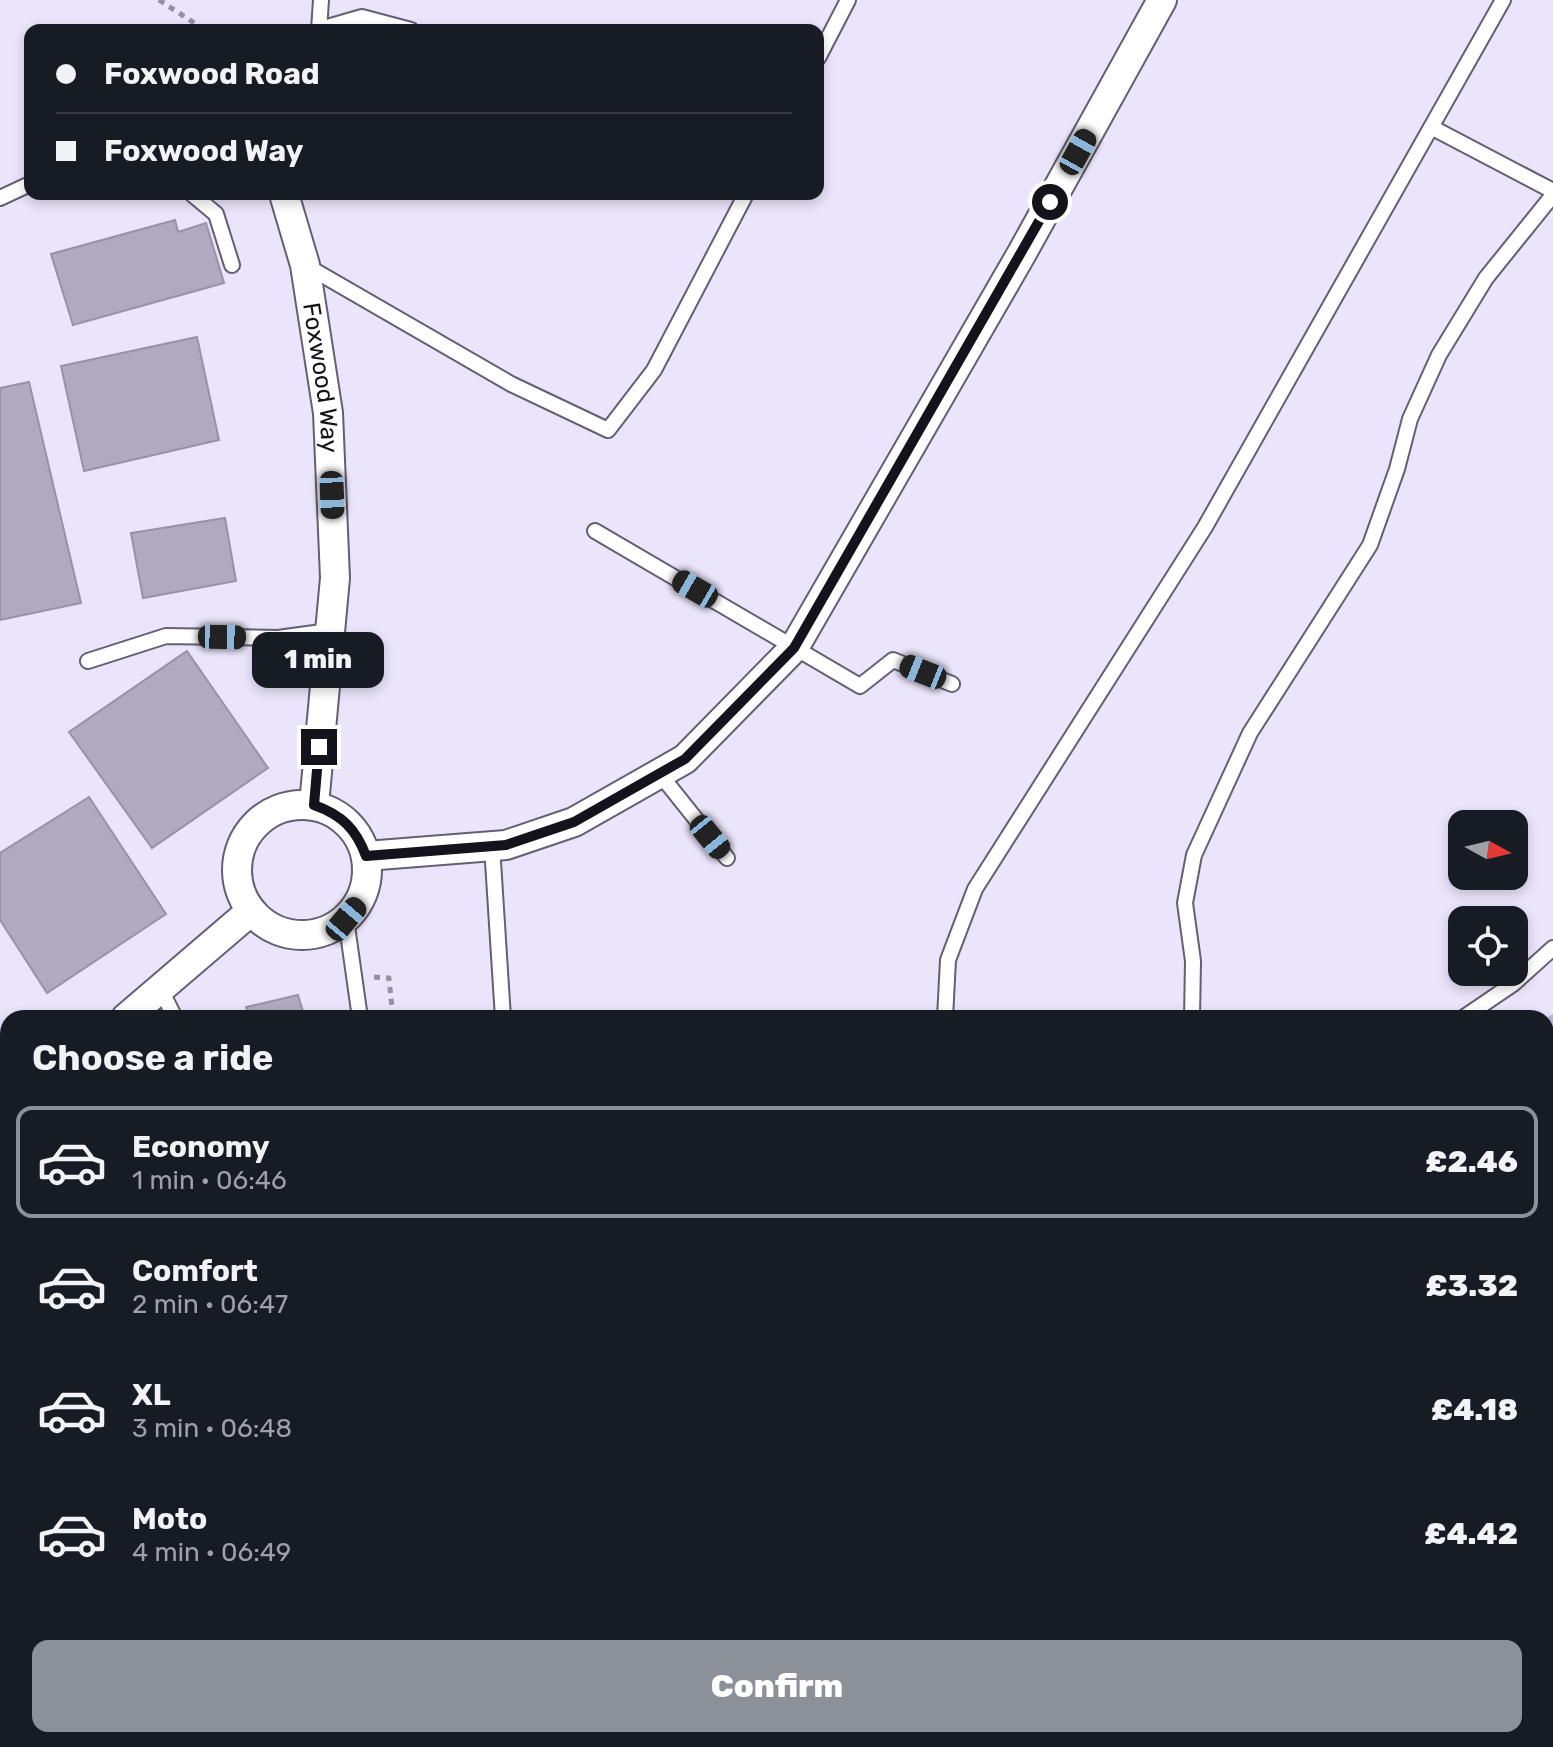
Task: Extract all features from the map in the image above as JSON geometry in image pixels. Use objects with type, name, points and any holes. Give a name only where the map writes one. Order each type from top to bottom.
[{"type":"street","points":[[366,856],[492,846],[574,822],[685,759],[794,648],[1022,253],[1162,0]]},
{"type":"street","name":"Foxwood Way","points":[[286,200],[305,265],[328,413],[335,578],[314,805]]},
{"type":"street","points":[[291,805],[314,805],[348,823],[360,838],[366,856],[365,891],[346,919],[328,930],[297,935],[267,925],[251,911],[240,891],[236,869],[240,846],[252,827],[270,813],[291,805]]},
{"type":"street","points":[[136,1010],[251,911]]},
{"type":"lane","points":[[319,24],[321,0]]},
{"type":"lane","points":[[824,46],[848,0]]},
{"type":"lane","points":[[945,1010],[948,960],[975,889],[1205,527],[1503,0]]},
{"type":"lane","points":[[338,24],[362,17],[388,24]]},
{"type":"lane","points":[[1192,1010],[1193,961],[1185,903],[1194,855],[1250,733],[1370,545],[1397,469],[1410,419],[1439,355],[1486,278],[1553,193],[1431,127]]},
{"type":"lane","points":[[0,198],[24,187]]},
{"type":"lane","points":[[199,200],[216,214],[232,265]]},
{"type":"lane","points":[[305,265],[511,384],[608,430],[654,370],[743,200]]},
{"type":"lane","points":[[595,531],[860,686],[893,660],[952,684]]},
{"type":"lane","points":[[88,661],[166,636],[278,638],[329,631]]},
{"type":"lane","points":[[659,773],[727,858]]},
{"type":"lane","points":[[492,846],[502,1010]]},
{"type":"lane","points":[[346,919],[359,1010]]},
{"type":"lane","points":[[1475,1010],[1513,984],[1553,948]]},
{"type":"lane","points":[[161,990],[171,1010]]},
{"type":"path","points":[[159,0],[196,24]]},
{"type":"path","points":[[355,976],[389,978],[392,1010]]},
{"type":"building","points":[[175,220],[178,232],[206,223],[224,283],[73,325],[51,254]]},
{"type":"building","points":[[197,337],[219,440],[84,471],[61,366]]},
{"type":"building","points":[[29,382],[81,603],[0,620],[0,388]]},
{"type":"building","points":[[225,518],[236,581],[143,598],[131,533]]},
{"type":"building","points":[[187,651],[268,768],[152,848],[69,732]]},
{"type":"building","points":[[89,797],[166,914],[47,993],[0,920],[0,853]]},
{"type":"building","points":[[298,995],[303,1010],[247,1010],[246,1007]]},
{"type":"route","points":[[319,747],[314,805],[332,811],[348,823],[360,838],[366,856],[506,845],[574,822],[685,759],[794,648],[1050,202]]}]
